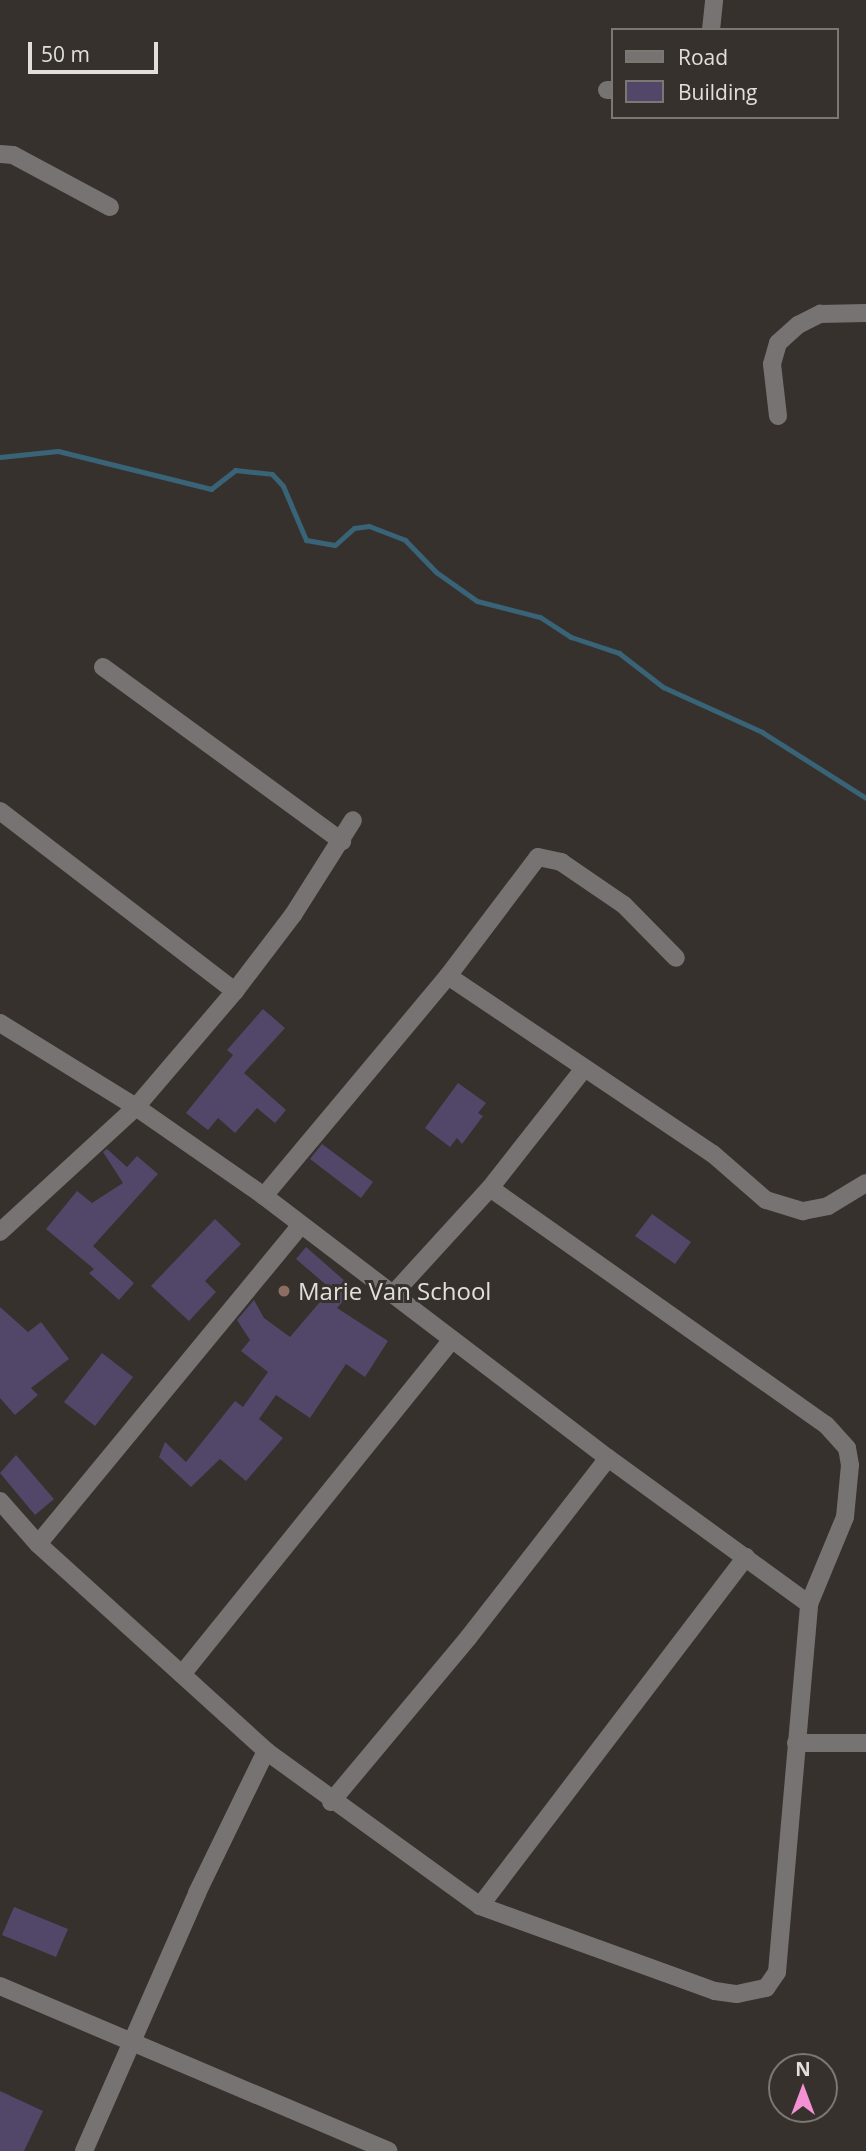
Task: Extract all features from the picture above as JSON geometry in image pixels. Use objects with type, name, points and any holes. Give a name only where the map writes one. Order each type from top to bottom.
[{"type":"street","points":[[711,28],[714,0]]},
{"type":"street","points":[[0,154],[13,155],[110,207]]},
{"type":"street","points":[[778,416],[772,364],[778,343],[798,325],[820,314],[866,313]]},
{"type":"street","points":[[103,667],[342,841]]},
{"type":"street","points":[[0,811],[235,992]]},
{"type":"street","points":[[0,1232],[136,1107],[235,992],[342,841],[353,820]]},
{"type":"street","points":[[264,1196],[448,976],[538,858],[548,856],[642,919],[657,943],[676,958]]},
{"type":"street","points":[[448,976],[583,1070],[713,1154],[766,1200],[803,1211],[828,1206],[866,1183]]},
{"type":"street","points":[[0,1023],[136,1107],[264,1196],[395,1292],[451,1340],[608,1458],[809,1604]]},
{"type":"street","points":[[395,1292],[491,1188],[583,1070]]},
{"type":"street","points":[[0,1501],[38,1544],[266,1751],[331,1802],[480,1906],[715,1991],[737,1994],[766,1988],[777,1972],[809,1604],[845,1517],[850,1465],[847,1448],[826,1425],[491,1188]]},
{"type":"street","points":[[38,1544],[301,1225]]},
{"type":"street","points":[[183,1673],[451,1340]]},
{"type":"street","points":[[331,1802],[468,1638],[608,1458]]},
{"type":"street","points":[[480,1906],[746,1557]]},
{"type":"street","points":[[796,1743],[866,1744]]},
{"type":"street","points":[[84,2151],[197,1893],[266,1751]]},
{"type":"street","points":[[0,1986],[388,2151]]},
{"type":"building","points":[[263,1009],[285,1028],[244,1073],[286,1110],[275,1123],[257,1108],[235,1133],[218,1118],[208,1130],[186,1113],[233,1055],[227,1050]]},
{"type":"building","points":[[458,1083],[486,1103],[478,1113],[483,1116],[462,1144],[457,1138],[450,1147],[425,1128]]},
{"type":"building","points":[[322,1144],[373,1182],[361,1198],[310,1159]]},
{"type":"building","points":[[107,1149],[127,1167],[137,1156],[158,1174],[93,1246],[134,1283],[119,1300],[89,1273],[94,1269],[46,1229],[77,1191],[92,1203],[123,1183],[103,1152]]},
{"type":"building","points":[[652,1214],[691,1242],[675,1264],[635,1236]]},
{"type":"building","points":[[215,1219],[241,1244],[205,1281],[216,1292],[189,1321],[151,1286]]},
{"type":"building","points":[[306,1247],[354,1289],[337,1308],[388,1341],[365,1377],[346,1364],[310,1418],[276,1395],[259,1419],[283,1438],[246,1481],[220,1459],[191,1487],[159,1457],[165,1442],[186,1462],[235,1401],[243,1407],[268,1372],[241,1351],[250,1340],[237,1320],[254,1300],[264,1318],[290,1337],[331,1289],[296,1259]]},
{"type":"building","points":[[0,1307],[28,1332],[41,1322],[69,1359],[31,1388],[38,1395],[15,1415],[0,1398]]},
{"type":"building","points":[[102,1353],[133,1377],[95,1426],[64,1402]]},
{"type":"building","points":[[16,1455],[54,1499],[35,1515],[0,1473]]},
{"type":"building","points":[[14,1907],[68,1929],[56,1957],[2,1935]]},
{"type":"building","points":[[0,2091],[43,2111],[24,2151],[0,2151]]},
{"type":"waterway","points":[[0,457],[58,451],[211,489],[235,470],[272,474],[283,486],[306,540],[335,545],[354,528],[369,526],[405,540],[436,572],[477,601],[540,617],[571,637],[619,653],[663,687],[762,732],[866,798]]},
{"type":"place","name":"Marie Van School","points":[[284,1291]]}]
